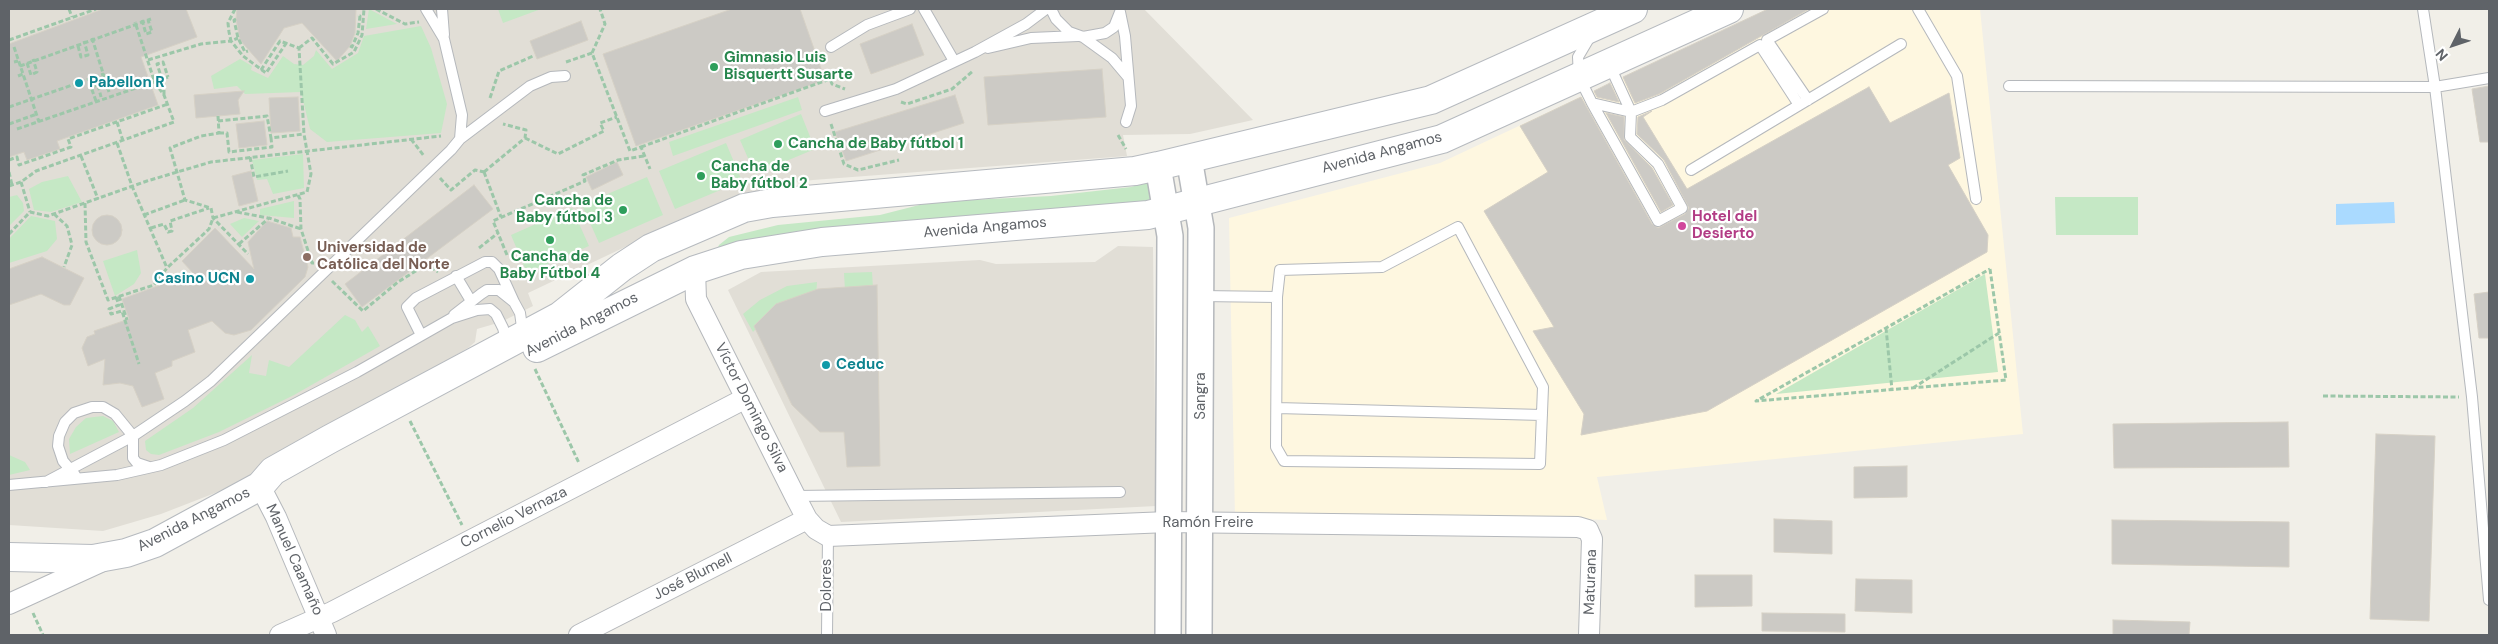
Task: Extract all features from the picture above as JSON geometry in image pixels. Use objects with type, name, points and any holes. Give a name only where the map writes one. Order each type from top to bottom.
[{"type":"main road","name":"Avenida Angamos","points":[[260,486],[280,484],[408,416],[560,316],[622,267],[651,248],[744,208],[772,203],[1135,171],[1158,166],[1431,100],[1633,9]]},
{"type":"main road","name":"Avenida Angamos","points":[[9,557],[84,559],[112,557],[155,543],[260,486],[273,471],[519,343],[695,270],[741,255],[822,242],[1148,215],[1442,139],[1729,9]]},
{"type":"main road","points":[[695,270],[719,218]]},
{"type":"street","name":"Sangra","points":[[1189,158],[1201,228],[1199,635]]},
{"type":"street","points":[[1158,166],[1170,236],[1168,635]]},
{"type":"street","name":"Víctor Domingo Silva","points":[[695,270],[696,299],[807,519],[816,529],[828,536]]},
{"type":"street","name":"Cornelio Vernaza","points":[[280,635],[323,627],[470,540],[746,398]]},
{"type":"street","name":"Manuel Caamaño","points":[[260,486],[276,517],[323,627]]},
{"type":"street","name":"José Blumell","points":[[579,635],[807,519]]},
{"type":"street","name":"Ramón Freire","points":[[828,536],[1168,522],[1578,527],[1588,530]]},
{"type":"street","name":"Maturana","points":[[1588,530],[1592,538],[1588,635]]},
{"type":"street","points":[[9,604],[112,557]]},
{"type":"lane","points":[[426,9],[444,39]]},
{"type":"lane","points":[[442,9],[444,39],[462,115],[468,125],[486,118]]},
{"type":"lane","points":[[832,47],[867,25],[910,9]]},
{"type":"lane","points":[[924,9],[954,61]]},
{"type":"lane","points":[[825,111],[896,89],[975,52],[1026,24],[1046,9]]},
{"type":"lane","points":[[1051,9],[1061,25],[1112,58],[1129,78]]},
{"type":"lane","points":[[1803,103],[1767,40],[1823,9]]},
{"type":"lane","points":[[1918,9],[1958,76],[1976,199]]},
{"type":"lane","points":[[2423,9],[2436,87],[2472,397],[2489,600]]},
{"type":"lane","points":[[975,52],[1031,38],[1105,33],[1114,27],[1120,10]]},
{"type":"lane","points":[[1120,10],[1131,106],[1126,122]]},
{"type":"lane","points":[[1597,25],[1578,57],[1579,77],[1658,221],[1682,208],[1658,164],[1630,136],[1632,112],[1608,63]]},
{"type":"lane","points":[[1691,170],[1901,44]]},
{"type":"lane","points":[[1592,102],[1632,112],[1662,100],[1760,45],[1803,103]]},
{"type":"lane","points":[[46,482],[133,436],[186,402],[211,381],[438,165],[460,139],[530,86],[551,77],[565,76]]},
{"type":"lane","points":[[2009,86],[2436,87],[2489,78]]},
{"type":"lane","points":[[460,139],[462,115]]},
{"type":"lane","points":[[1458,227],[1543,387],[1540,464],[1284,460],[1276,447],[1277,408],[1277,297],[1280,270],[1382,267],[1458,227]]},
{"type":"lane","points":[[421,335],[407,307],[416,298],[456,276],[485,262],[492,262],[498,269],[520,313],[519,343]]},
{"type":"lane","points":[[456,276],[471,301]]},
{"type":"lane","points":[[452,318],[487,290],[494,289],[505,293],[514,302]]},
{"type":"lane","points":[[1202,296],[1277,297]]},
{"type":"lane","points":[[9,485],[117,475],[151,467],[224,440],[357,372],[452,318],[477,310],[490,309],[519,343]]},
{"type":"lane","points":[[79,479],[63,460],[58,446],[59,436],[65,422],[74,413],[92,407],[103,407],[115,414],[133,436],[133,458],[137,463],[151,467]]},
{"type":"lane","points":[[1277,408],[1542,415]]},
{"type":"lane","points":[[795,496],[1120,492]]},
{"type":"lane","name":"Dolores","points":[[827,635],[828,536]]},
{"type":"path","points":[[69,9],[72,17]]},
{"type":"path","points":[[9,40],[96,9]]},
{"type":"path","points":[[235,9],[228,23],[230,41],[243,56],[266,74],[287,42]]},
{"type":"path","points":[[299,48],[312,38],[333,64],[354,52],[360,34],[364,9]]},
{"type":"path","points":[[592,53],[606,24],[600,9]]},
{"type":"path","points":[[350,46],[352,47],[360,34],[360,16],[357,16]]},
{"type":"path","points":[[20,66],[78,46],[150,19],[152,32],[146,34],[142,20]]},
{"type":"path","points":[[236,19],[234,20],[238,38],[245,52],[248,50]]},
{"type":"path","points":[[9,172],[11,185],[21,182],[36,171],[174,122],[164,95],[157,87],[135,22]]},
{"type":"path","points":[[92,38],[109,92]]},
{"type":"path","points":[[148,60],[201,44],[230,41],[238,38]]},
{"type":"path","points":[[78,46],[81,57],[88,55],[84,41]]},
{"type":"path","points":[[261,70],[280,41],[299,48]]},
{"type":"path","points":[[14,47],[39,122]]},
{"type":"path","points":[[85,203],[86,242],[108,300],[154,285],[167,268],[208,229],[214,218],[308,192],[311,174],[304,134],[299,48]]},
{"type":"path","points":[[488,102],[499,70],[533,56]]},
{"type":"path","points":[[27,63],[31,75],[37,72],[33,59]]},
{"type":"path","points":[[14,62],[18,61]]},
{"type":"path","points":[[17,130],[96,101],[168,77],[163,62],[157,64],[164,85],[164,95]]},
{"type":"path","points":[[899,101],[907,104],[952,89],[979,67]]},
{"type":"path","points":[[18,76],[22,74]]},
{"type":"path","points":[[9,107],[104,74]]},
{"type":"path","points":[[525,138],[558,154],[604,131],[600,123],[617,117],[630,151],[830,79],[838,87],[852,89]]},
{"type":"path","points":[[96,101],[91,87],[98,85],[101,97]]},
{"type":"path","points":[[9,160],[16,157],[20,165],[71,147],[68,139],[168,104]]},
{"type":"path","points":[[9,124],[37,114]]},
{"type":"path","points":[[218,116],[219,133]]},
{"type":"path","points":[[185,200],[170,148],[201,136],[227,132],[229,152],[272,147],[267,116],[218,121]]},
{"type":"path","points":[[248,118],[248,123]]},
{"type":"path","points":[[839,119],[830,122],[844,164],[858,170],[899,160]]},
{"type":"path","points":[[117,122],[123,141]]},
{"type":"path","points":[[484,172],[525,138],[526,130],[498,123]]},
{"type":"path","points":[[1115,129],[1125,148]]},
{"type":"path","points":[[271,138],[304,134]]},
{"type":"path","points":[[30,212],[48,216],[132,186],[211,162],[442,136]]},
{"type":"path","points":[[412,139],[426,158]]},
{"type":"path","points":[[117,143],[132,186],[167,268]]},
{"type":"path","points":[[641,147],[650,169]]},
{"type":"path","points":[[81,156],[98,199]]},
{"type":"path","points":[[493,221],[585,181],[583,175],[618,160],[644,156]]},
{"type":"path","points":[[250,157],[254,177],[288,171]]},
{"type":"path","points":[[440,177],[451,190],[475,170],[484,172]]},
{"type":"path","points":[[484,172],[501,217]]},
{"type":"path","points":[[21,182],[30,212]]},
{"type":"path","points":[[298,195],[300,199],[301,229],[312,263],[330,267]]},
{"type":"path","points":[[144,215],[185,200],[211,208]]},
{"type":"path","points":[[211,208],[214,218],[248,254]]},
{"type":"path","points":[[151,228],[164,224],[168,232],[172,231],[170,221],[211,208]]},
{"type":"path","points":[[9,234],[30,212]]},
{"type":"path","points":[[236,212],[269,218],[301,229]]},
{"type":"path","points":[[54,214],[67,226],[72,245],[64,267]]},
{"type":"path","points":[[239,244],[269,218]]},
{"type":"path","points":[[1990,269],[2006,380],[1756,401],[1886,328],[1990,269]]},
{"type":"path","points":[[331,280],[363,311],[398,282]]},
{"type":"path","points":[[118,297],[119,305],[109,309],[112,314],[122,311],[139,364]]},
{"type":"path","points":[[118,297],[127,320]]},
{"type":"path","points":[[1886,328],[1892,390]]},
{"type":"path","points":[[1912,388],[1999,333]]},
{"type":"path","points":[[519,343],[587,480]]},
{"type":"path","points":[[2324,396],[2472,397]]},
{"type":"path","points":[[408,416],[470,540]]},
{"type":"shaded area","name":"Universidad de Católica del Norte","points":[[9,9],[1144,9],[1253,120],[1190,134],[1123,135],[1127,156],[813,180],[770,186],[682,220],[528,293],[533,306],[501,322],[477,329],[475,342],[468,348],[228,488],[161,514],[103,531],[9,525]]},
{"type":"shaded area","points":[[1768,9],[1980,9],[2023,434],[1597,477],[1607,520],[1558,518],[1235,518],[1229,218],[1440,163]]},
{"type":"shaded area","points":[[1118,246],[1153,247],[1156,506],[841,522],[728,290],[761,272],[980,260],[996,264],[1095,262]]},
{"type":"green space","points":[[369,9],[397,24],[366,29]]},
{"type":"green space","points":[[498,9],[541,9],[503,23]]},
{"type":"green space","points":[[421,26],[431,48],[447,104],[441,133],[327,142],[310,129],[301,92],[245,94],[237,86],[214,89],[211,76],[240,59],[252,66],[251,70],[268,78],[283,56],[294,64],[303,65],[314,56],[316,50],[332,69],[358,53],[364,36]]},
{"type":"green space","points":[[798,97],[802,110],[673,156],[669,142]]},
{"type":"green space","name":"Cancha de Baby fútbol 1","points":[[801,114],[815,149],[755,174],[740,140]]},
{"type":"green space","name":"Cancha de Baby fútbol 2","points":[[726,143],[742,181],[675,209],[659,171]]},
{"type":"green space","points":[[303,154],[304,188],[273,194],[267,179],[257,180],[252,160]]},
{"type":"green space","points":[[68,176],[82,202],[51,212],[34,210],[29,189],[42,182]]},
{"type":"green space","name":"Cancha de Baby fútbol 3","points":[[647,177],[663,215],[599,243],[582,205]]},
{"type":"green space","points":[[1148,182],[1153,186],[1153,199],[1148,204],[716,252],[719,245],[729,237],[778,225],[880,215],[931,202],[1051,196],[1131,187]]},
{"type":"green space","points":[[17,195],[23,203],[24,211],[9,226],[9,197]]},
{"type":"green space","points":[[2055,197],[2138,197],[2138,235],[2056,235]]},
{"type":"green space","points":[[294,201],[294,218],[260,215],[260,209]]},
{"type":"green space","name":"Cancha de Baby Fútbol 4","points":[[572,208],[589,246],[527,273],[511,235]]},
{"type":"green space","points":[[31,216],[55,221],[57,239],[47,251],[9,263],[9,239]]},
{"type":"green space","points":[[244,218],[259,221],[242,237],[230,224]]},
{"type":"green space","points":[[137,250],[141,273],[134,284],[115,296],[103,261]]},
{"type":"green space","points":[[872,272],[873,288],[845,290],[844,273]]},
{"type":"green space","points":[[1985,274],[1998,372],[1776,394]]},
{"type":"green space","points":[[817,282],[816,298],[767,317],[753,332],[743,314],[760,300],[787,286]]},
{"type":"green space","points":[[345,315],[355,320],[362,332],[368,326],[380,346],[294,395],[219,432],[159,455],[151,454],[146,450],[145,441],[193,408],[252,355],[249,373],[266,376],[269,360],[289,367]]},
{"type":"green space","points":[[103,416],[113,421],[119,432],[70,454],[69,439],[76,427],[86,418]]},
{"type":"green space","points":[[9,455],[25,462],[30,470],[9,475]]},
{"type":"water","points":[[2394,202],[2395,223],[2336,225],[2336,204]]},
{"type":"building","name":"Pabellon R","points":[[103,9],[186,9],[197,37],[141,57],[158,105],[57,141],[60,149],[27,160],[24,152],[9,157],[9,44]]},
{"type":"building","points":[[237,9],[356,9],[355,33],[350,46],[337,61],[302,23],[284,28],[261,64],[240,40],[236,19]]},
{"type":"building","name":"Gimnasio Luis Bisquertt Susarte","points":[[732,9],[800,9],[825,80],[636,146],[603,54]]},
{"type":"building","points":[[1768,9],[1809,9],[1659,94],[1635,103],[1623,77]]},
{"type":"building","points":[[581,21],[588,40],[537,59],[530,41]]},
{"type":"building","points":[[912,24],[924,55],[871,74],[860,44]]},
{"type":"building","points":[[1102,69],[1106,117],[988,125],[984,77]]},
{"type":"building","points":[[1610,83],[1619,102],[1597,97],[1594,91]]},
{"type":"building","points":[[2489,86],[2489,142],[2480,142],[2472,89]]},
{"type":"building","points":[[1869,87],[1890,123],[1949,93],[1960,158],[1948,165],[1988,235],[1987,252],[1707,411],[1581,435],[1584,414],[1533,331],[1554,327],[1484,211],[1548,172],[1520,126],[1581,97],[1652,224],[1658,228],[1685,214],[1689,208],[1664,160],[1637,134],[1638,117],[1652,111],[1643,117],[1687,189]]},
{"type":"building","points":[[244,91],[238,100],[240,114],[196,118],[194,95]]},
{"type":"building","points":[[955,95],[964,123],[846,161],[835,132]]},
{"type":"building","points":[[298,97],[300,131],[271,133],[269,98]]},
{"type":"building","points":[[1606,113],[1624,117],[1624,140],[1652,168],[1673,205],[1661,212]]},
{"type":"building","points":[[264,121],[267,145],[239,148],[236,124]]},
{"type":"building","points":[[617,162],[623,175],[592,190],[586,177]]},
{"type":"building","points":[[251,171],[258,201],[239,206],[232,176]]},
{"type":"building","points":[[474,185],[493,209],[362,307],[345,284]]},
{"type":"building","points":[[107,215],[118,219],[122,230],[118,241],[107,245],[96,241],[92,230],[96,219]]},
{"type":"building","points":[[267,221],[291,228],[293,237],[300,237],[308,267],[305,277],[251,330],[234,335],[225,333],[212,321],[188,330],[195,352],[172,361],[172,366],[155,373],[164,399],[142,407],[133,386],[120,383],[103,385],[105,359],[88,366],[82,348],[87,337],[95,334],[94,331],[129,319],[122,299],[193,273],[182,261],[215,228],[254,269],[248,242]]},
{"type":"building","points":[[42,257],[84,278],[70,305],[64,305],[41,294],[9,305],[9,269]]},
{"type":"building","name":"Ceduc","points":[[877,285],[880,466],[847,467],[844,432],[820,432],[792,405],[754,326],[776,304],[818,289]]},
{"type":"building","points":[[2489,292],[2489,338],[2479,338],[2474,294]]},
{"type":"building","points":[[2288,422],[2289,467],[2114,468],[2113,424]]},
{"type":"building","points":[[2376,434],[2435,436],[2429,621],[2370,619]]},
{"type":"building","points":[[1907,466],[1907,497],[1854,498],[1854,467]]},
{"type":"building","points":[[1774,519],[1832,521],[1832,554],[1774,552]]},
{"type":"building","points":[[2112,520],[2289,522],[2289,567],[2112,564]]},
{"type":"building","points":[[1695,575],[1752,575],[1752,606],[1695,607]]},
{"type":"building","points":[[1856,579],[1912,580],[1912,613],[1855,611]]},
{"type":"building","points":[[1762,613],[1845,614],[1845,632],[1762,631]]},
{"type":"building","points":[[2113,620],[2190,622],[2189,635],[2113,635]]},
{"type":"place","name":"Gimnasio Luis Bisquertt Susarte","points":[[714,67]]},
{"type":"place","name":"Pabellon R","points":[[79,83]]},
{"type":"place","name":"Cancha de Baby fútbol 1","points":[[778,144]]},
{"type":"place","name":"Cancha de Baby fútbol 2","points":[[701,176]]},
{"type":"place","name":"Cancha de Baby fútbol 3","points":[[623,210]]},
{"type":"place","name":"Hotel del Desierto","points":[[1682,226]]},
{"type":"place","name":"Cancha de Baby Fútbol 4","points":[[550,240]]},
{"type":"place","name":"Universidad de Católica del Norte","points":[[307,257]]},
{"type":"place","name":"Casino UCN","points":[[250,279]]},
{"type":"place","name":"Ceduc","points":[[826,365]]}]
